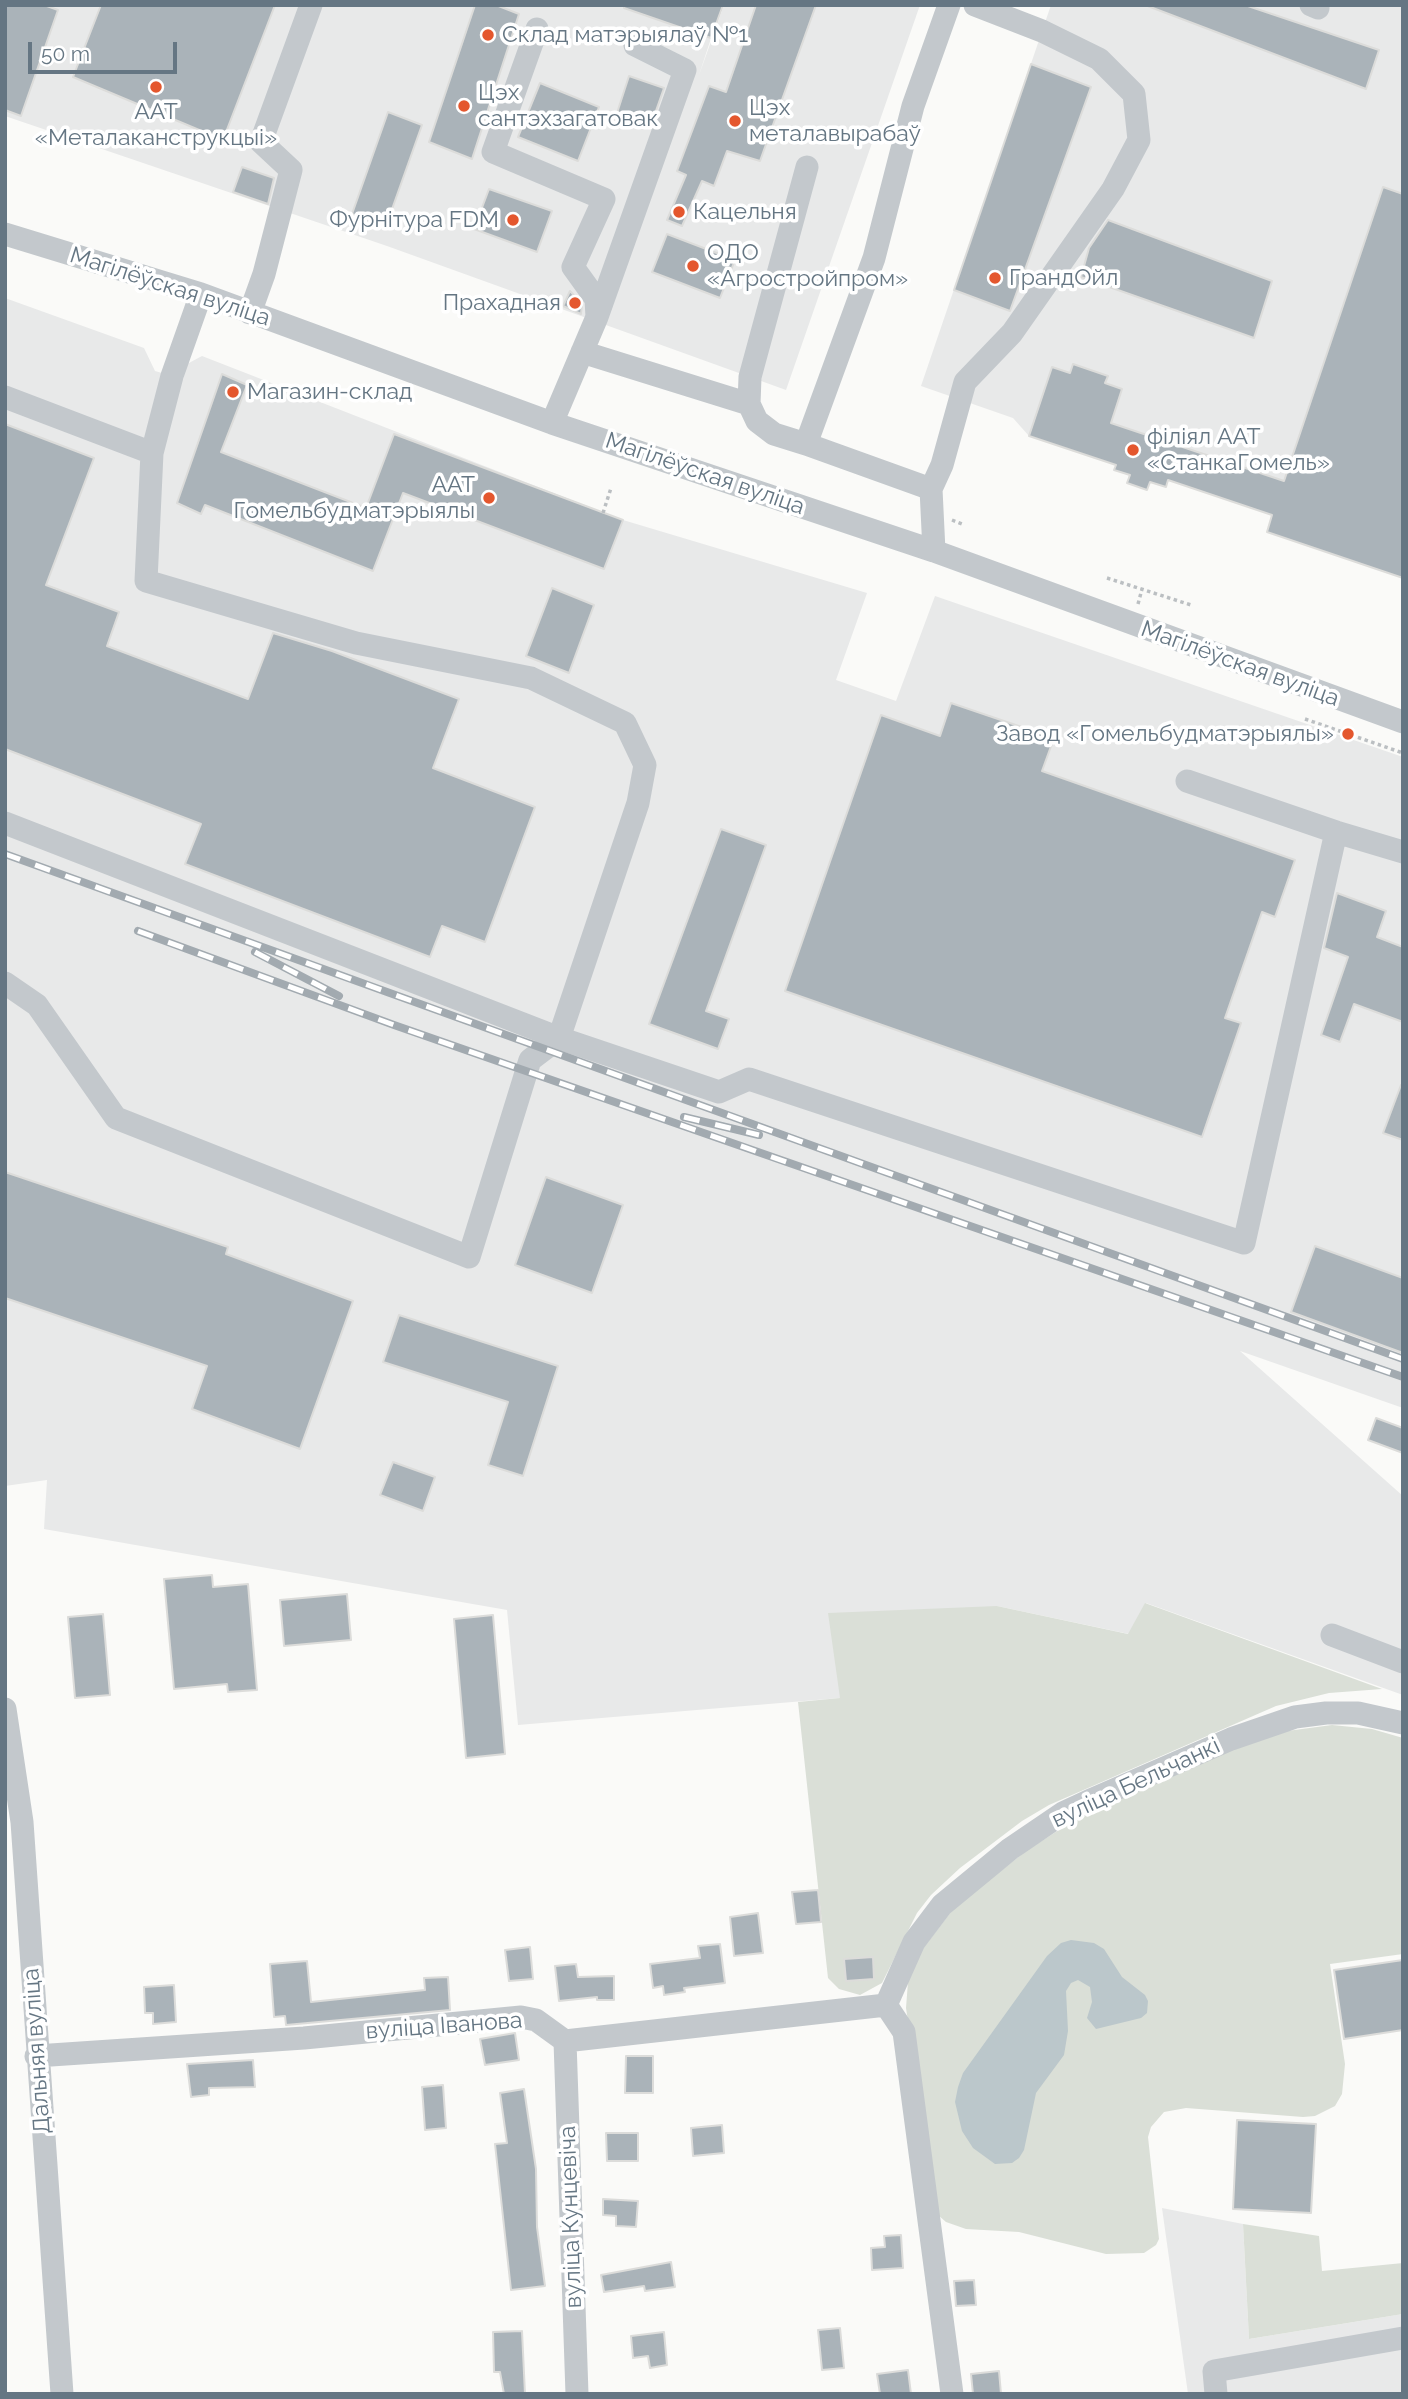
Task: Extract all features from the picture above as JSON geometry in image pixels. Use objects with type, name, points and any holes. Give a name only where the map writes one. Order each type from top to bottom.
[{"type":"street","points":[[250,313],[291,170],[261,142],[311,5]]},
{"type":"street","points":[[806,444],[874,258],[913,106],[949,5]]},
{"type":"street","points":[[934,551],[931,489],[942,466],[965,382],[1012,333],[1113,189],[1139,140],[1134,94],[1099,59],[1042,31],[975,5]]},
{"type":"street","points":[[537,29],[493,152],[604,199],[573,267],[596,299],[597,317]]},
{"type":"street","points":[[552,423],[597,317],[685,70],[635,45]]},
{"type":"street","points":[[807,167],[750,377],[749,404],[757,421],[774,434],[931,489]]},
{"type":"street","name":"Магілёўская вуліца","points":[[5,234],[201,294],[552,423],[934,551],[1403,722]]},
{"type":"street","points":[[5,983],[37,1005],[116,1118],[470,1257],[530,1060],[559,1038],[638,803],[645,765],[625,723],[531,678],[356,643],[146,581],[152,453],[172,376],[201,294]]},
{"type":"street","points":[[582,352],[749,404]]},
{"type":"street","points":[[5,397],[152,453]]},
{"type":"street","points":[[1187,781],[1403,852]]},
{"type":"street","points":[[5,823],[559,1038],[719,1092],[749,1079],[1244,1243],[1336,832]]},
{"type":"street","points":[[1332,1635],[1403,1662]]},
{"type":"street","name":"Дальняя вуліца","points":[[5,1709],[22,1822],[36,2056],[62,2394]]},
{"type":"street","name":"вуліца Бельчанкі","points":[[886,2005],[914,1942],[943,1905],[1010,1849],[1063,1813],[1231,1739],[1295,1717],[1358,1713],[1403,1723]]},
{"type":"street","points":[[565,2041],[886,2005],[904,2032],[953,2394]]},
{"type":"street","name":"вуліца Іванова","points":[[36,2056],[304,2038],[521,2017],[536,2020],[565,2041]]},
{"type":"street","name":"вуліца Кунцевіча","points":[[565,2041],[577,2394]]},
{"type":"street","points":[[1216,2394],[1214,2371],[1403,2338]]},
{"type":"path","points":[[603,513],[611,488]]},
{"type":"path","points":[[1107,578],[1191,606]]},
{"type":"path","points":[[1305,719],[1403,753]]},
{"type":"shaded area","points":[[5,5],[722,5],[699,75],[724,5],[920,5],[786,390],[387,246],[5,116]]},
{"type":"shaded area","points":[[1051,5],[1403,5],[1403,578],[1267,532],[1272,515],[1168,480],[1166,487],[1150,482],[1147,490],[1127,483],[1129,475],[1114,470],[1116,465],[1029,436],[1013,418],[921,386]]},
{"type":"shaded area","name":"ААТ Гомельбудматэрыялы","points":[[5,298],[144,348],[155,371],[183,379],[187,364],[202,356],[623,520],[867,593],[836,680],[896,701],[935,596],[1403,757],[1403,1408],[1240,1351],[1403,1496],[1403,1695],[1146,1603],[1129,1634],[997,1606],[840,1698],[518,1725],[507,1610],[44,1529],[47,1480],[5,1486]]},
{"type":"shaded area","points":[[1145,1603],[1382,1689],[1329,1693],[1276,1706],[1049,1805],[1022,1821],[960,1868],[931,1895],[917,1913],[882,1983],[860,1995],[839,1989],[828,1978],[798,1702],[840,1698],[828,1613],[997,1606],[1128,1634]]},
{"type":"shaded area","points":[[1332,1725],[1372,1729],[1403,1738],[1403,1954],[1330,1964],[1345,2064],[1342,2094],[1335,2106],[1315,2116],[1303,2117],[1186,2108],[1164,2112],[1151,2127],[1148,2137],[1159,2239],[1156,2245],[1144,2253],[1106,2254],[1019,2232],[966,2229],[946,2222],[938,2215],[906,2008],[908,1982],[921,1951],[954,1908],[1026,1851],[1076,1819],[1239,1745],[1287,1731]]},
{"type":"shaded area","points":[[1071,1940],[1094,1943],[1104,1949],[1122,1977],[1145,1995],[1148,2001],[1147,2013],[1141,2018],[1096,2029],[1087,2018],[1092,2002],[1090,1987],[1078,1980],[1071,1983],[1066,1991],[1068,2031],[1064,2055],[1036,2093],[1024,2150],[1019,2158],[1012,2163],[995,2164],[973,2148],[962,2131],[955,2102],[958,2087],[963,2073],[1047,1956],[1061,1943]]},
{"type":"shaded area","points":[[1162,2208],[1243,2224],[1249,2339],[1403,2314],[1403,2394],[1188,2394]]},
{"type":"shaded area","points":[[1243,2224],[1319,2236],[1322,2271],[1403,2263],[1403,2314],[1249,2339]]},
{"type":"building","points":[[5,5],[44,5],[58,10],[21,116],[5,110]]},
{"type":"building","points":[[101,5],[275,5],[223,140],[73,77]]},
{"type":"building","name":"Цэх сантэхзагатовак","points":[[475,5],[496,5],[519,14],[472,159],[429,142]]},
{"type":"building","points":[[624,5],[723,5],[711,38],[624,8]]},
{"type":"building","name":"Цэх металавырабаў","points":[[756,5],[816,5],[760,161],[727,151],[714,186],[702,181],[682,226],[667,220],[686,175],[677,171],[709,86],[726,92]]},
{"type":"building","points":[[1145,5],[1245,5],[1379,50],[1366,89]]},
{"type":"building","points":[[1031,64],[1091,87],[1010,311],[954,290]]},
{"type":"building","points":[[629,76],[664,88],[651,125],[617,113]]},
{"type":"building","points":[[540,83],[599,107],[578,161],[518,137]]},
{"type":"building","points":[[388,112],[422,125],[386,226],[352,214]]},
{"type":"building","points":[[242,167],[274,178],[268,204],[233,192]]},
{"type":"building","points":[[1383,187],[1403,194],[1403,578],[1267,532],[1272,515],[1168,480],[1166,487],[1150,482],[1147,490],[1127,483],[1130,475],[1114,470],[1116,465],[1029,436],[1052,367],[1070,373],[1073,364],[1108,376],[1105,383],[1122,389],[1111,423],[1284,481]]},
{"type":"building","name":"Фурнітура FDM","points":[[489,189],[552,211],[537,252],[474,229]]},
{"type":"building","points":[[1108,220],[1272,281],[1254,338],[1081,277],[1089,248]]},
{"type":"building","name":"ОДО «Агростройпром»","points":[[667,234],[735,260],[720,298],[652,272]]},
{"type":"building","name":"Прахадная","points":[[570,291],[582,304],[581,314],[563,306]]},
{"type":"building","points":[[222,374],[247,385],[221,452],[366,508],[394,434],[623,520],[604,569],[403,493],[373,571],[205,505],[201,514],[177,503]]},
{"type":"building","points":[[5,424],[94,458],[46,585],[119,612],[107,646],[248,699],[273,633],[332,651],[459,699],[433,768],[535,807],[485,942],[442,926],[430,957],[185,864],[201,824],[5,749]]},
{"type":"building","points":[[552,588],[594,605],[569,673],[526,656]]},
{"type":"building","points":[[951,703],[1054,738],[1042,771],[1295,860],[1275,917],[1262,912],[1225,1018],[1241,1023],[1202,1137],[785,991],[881,715],[940,736]]},
{"type":"building","points":[[721,829],[766,845],[706,1011],[729,1019],[718,1049],[649,1024]]},
{"type":"building","points":[[1337,893],[1386,911],[1377,937],[1403,947],[1403,1022],[1354,1004],[1340,1042],[1321,1035],[1348,957],[1324,948]]},
{"type":"building","points":[[1401,1085],[1403,1086],[1403,1140],[1383,1133]]},
{"type":"building","points":[[5,1172],[228,1247],[226,1254],[353,1301],[300,1449],[192,1409],[207,1366],[5,1298]]},
{"type":"building","points":[[546,1177],[623,1205],[592,1293],[515,1265]]},
{"type":"building","points":[[1315,1246],[1403,1278],[1403,1353],[1291,1312]]},
{"type":"building","points":[[399,1315],[558,1366],[523,1476],[488,1465],[508,1402],[383,1362]]},
{"type":"building","points":[[1376,1418],[1403,1428],[1403,1453],[1368,1440]]},
{"type":"building","points":[[393,1462],[435,1477],[423,1511],[380,1495]]},
{"type":"building","points":[[212,1575],[213,1587],[248,1584],[257,1690],[228,1692],[227,1684],[174,1689],[164,1579]]},
{"type":"building","points":[[347,1594],[351,1640],[284,1646],[280,1600]]},
{"type":"building","points":[[103,1614],[110,1695],[75,1698],[68,1617]]},
{"type":"building","points":[[493,1615],[505,1754],[466,1758],[454,1619]]},
{"type":"building","points":[[818,1890],[821,1922],[796,1924],[792,1892]]},
{"type":"building","points":[[758,1913],[763,1953],[734,1956],[730,1917]]},
{"type":"building","points":[[720,1944],[725,1983],[684,1988],[685,1992],[664,1995],[663,1986],[653,1988],[650,1964],[700,1958],[698,1946]]},
{"type":"building","points":[[530,1947],[533,1979],[509,1981],[505,1950]]},
{"type":"building","points":[[873,1957],[874,1979],[846,1981],[844,1959]]},
{"type":"building","points":[[1403,1960],[1403,2030],[1344,2039],[1334,1970]]},
{"type":"building","points":[[307,1961],[311,2002],[425,1990],[424,1978],[448,1977],[450,2010],[286,2025],[285,2016],[274,2017],[270,1964]]},
{"type":"building","points":[[576,1964],[578,1977],[614,1976],[614,2000],[597,2000],[597,1997],[559,2001],[555,1966]]},
{"type":"building","points":[[174,1985],[176,2022],[153,2024],[153,2013],[145,2013],[144,1987]]},
{"type":"building","points":[[515,2033],[519,2060],[485,2065],[480,2039]]},
{"type":"building","points":[[626,2056],[653,2056],[653,2093],[625,2093]]},
{"type":"building","points":[[253,2060],[255,2087],[209,2088],[209,2095],[191,2097],[187,2064]]},
{"type":"building","points":[[443,2085],[446,2128],[425,2130],[422,2087]]},
{"type":"building","points":[[524,2089],[536,2169],[537,2227],[545,2286],[511,2290],[495,2144],[507,2143],[500,2093]]},
{"type":"building","points":[[1237,2120],[1316,2124],[1311,2213],[1233,2209]]},
{"type":"building","points":[[722,2125],[724,2153],[693,2156],[691,2128]]},
{"type":"building","points":[[606,2133],[638,2133],[638,2161],[607,2161]]},
{"type":"building","points":[[603,2199],[638,2201],[636,2227],[616,2226],[616,2216],[603,2215]]},
{"type":"building","points":[[901,2235],[903,2268],[872,2270],[871,2248],[885,2247],[884,2236]]},
{"type":"building","points":[[671,2262],[675,2287],[645,2291],[644,2286],[604,2292],[601,2275]]},
{"type":"building","points":[[974,2280],[976,2305],[956,2306],[954,2281]]},
{"type":"building","points":[[840,2328],[844,2368],[822,2370],[818,2330]]},
{"type":"building","points":[[522,2331],[525,2394],[504,2394],[500,2372],[494,2372],[493,2332]]},
{"type":"building","points":[[664,2332],[667,2365],[650,2368],[648,2356],[633,2358],[631,2336]]},
{"type":"building","points":[[908,2370],[911,2394],[880,2394],[877,2374]]},
{"type":"building","points":[[999,2371],[1001,2394],[973,2394],[971,2374]]},
{"type":"railway","points":[[5,854],[1403,1359]]},
{"type":"railway","points":[[138,931],[394,1025],[1403,1377]]},
{"type":"railway","points":[[255,952],[339,996]]},
{"type":"railway","points":[[684,1117],[759,1135]]},
{"type":"place","name":"Склад матэрыялаў №1","points":[[488,35]]},
{"type":"place","name":"ААТ «Металаканструкцыі»","points":[[156,87]]},
{"type":"place","name":"Цэх сантэхзагатовак","points":[[464,106]]},
{"type":"place","name":"Цэх металавырабаў","points":[[735,121]]},
{"type":"place","name":"Кацельня","points":[[679,212]]},
{"type":"place","name":"Фурнітура FDM","points":[[513,220]]},
{"type":"place","name":"ОДО «Агростройпром»","points":[[693,266]]},
{"type":"place","name":"ГрандОйл","points":[[995,278]]},
{"type":"place","name":"Прахадная","points":[[575,303]]},
{"type":"place","name":"Магазин-склад","points":[[233,392]]},
{"type":"place","name":"філіял ААТ «СтанкаГомель»","points":[[1133,450]]},
{"type":"place","name":"ААТ Гомельбудматэрыялы","points":[[489,498]]},
{"type":"place","name":"Завод «Гомельбудматэрыялы»","points":[[1348,734]]}]
